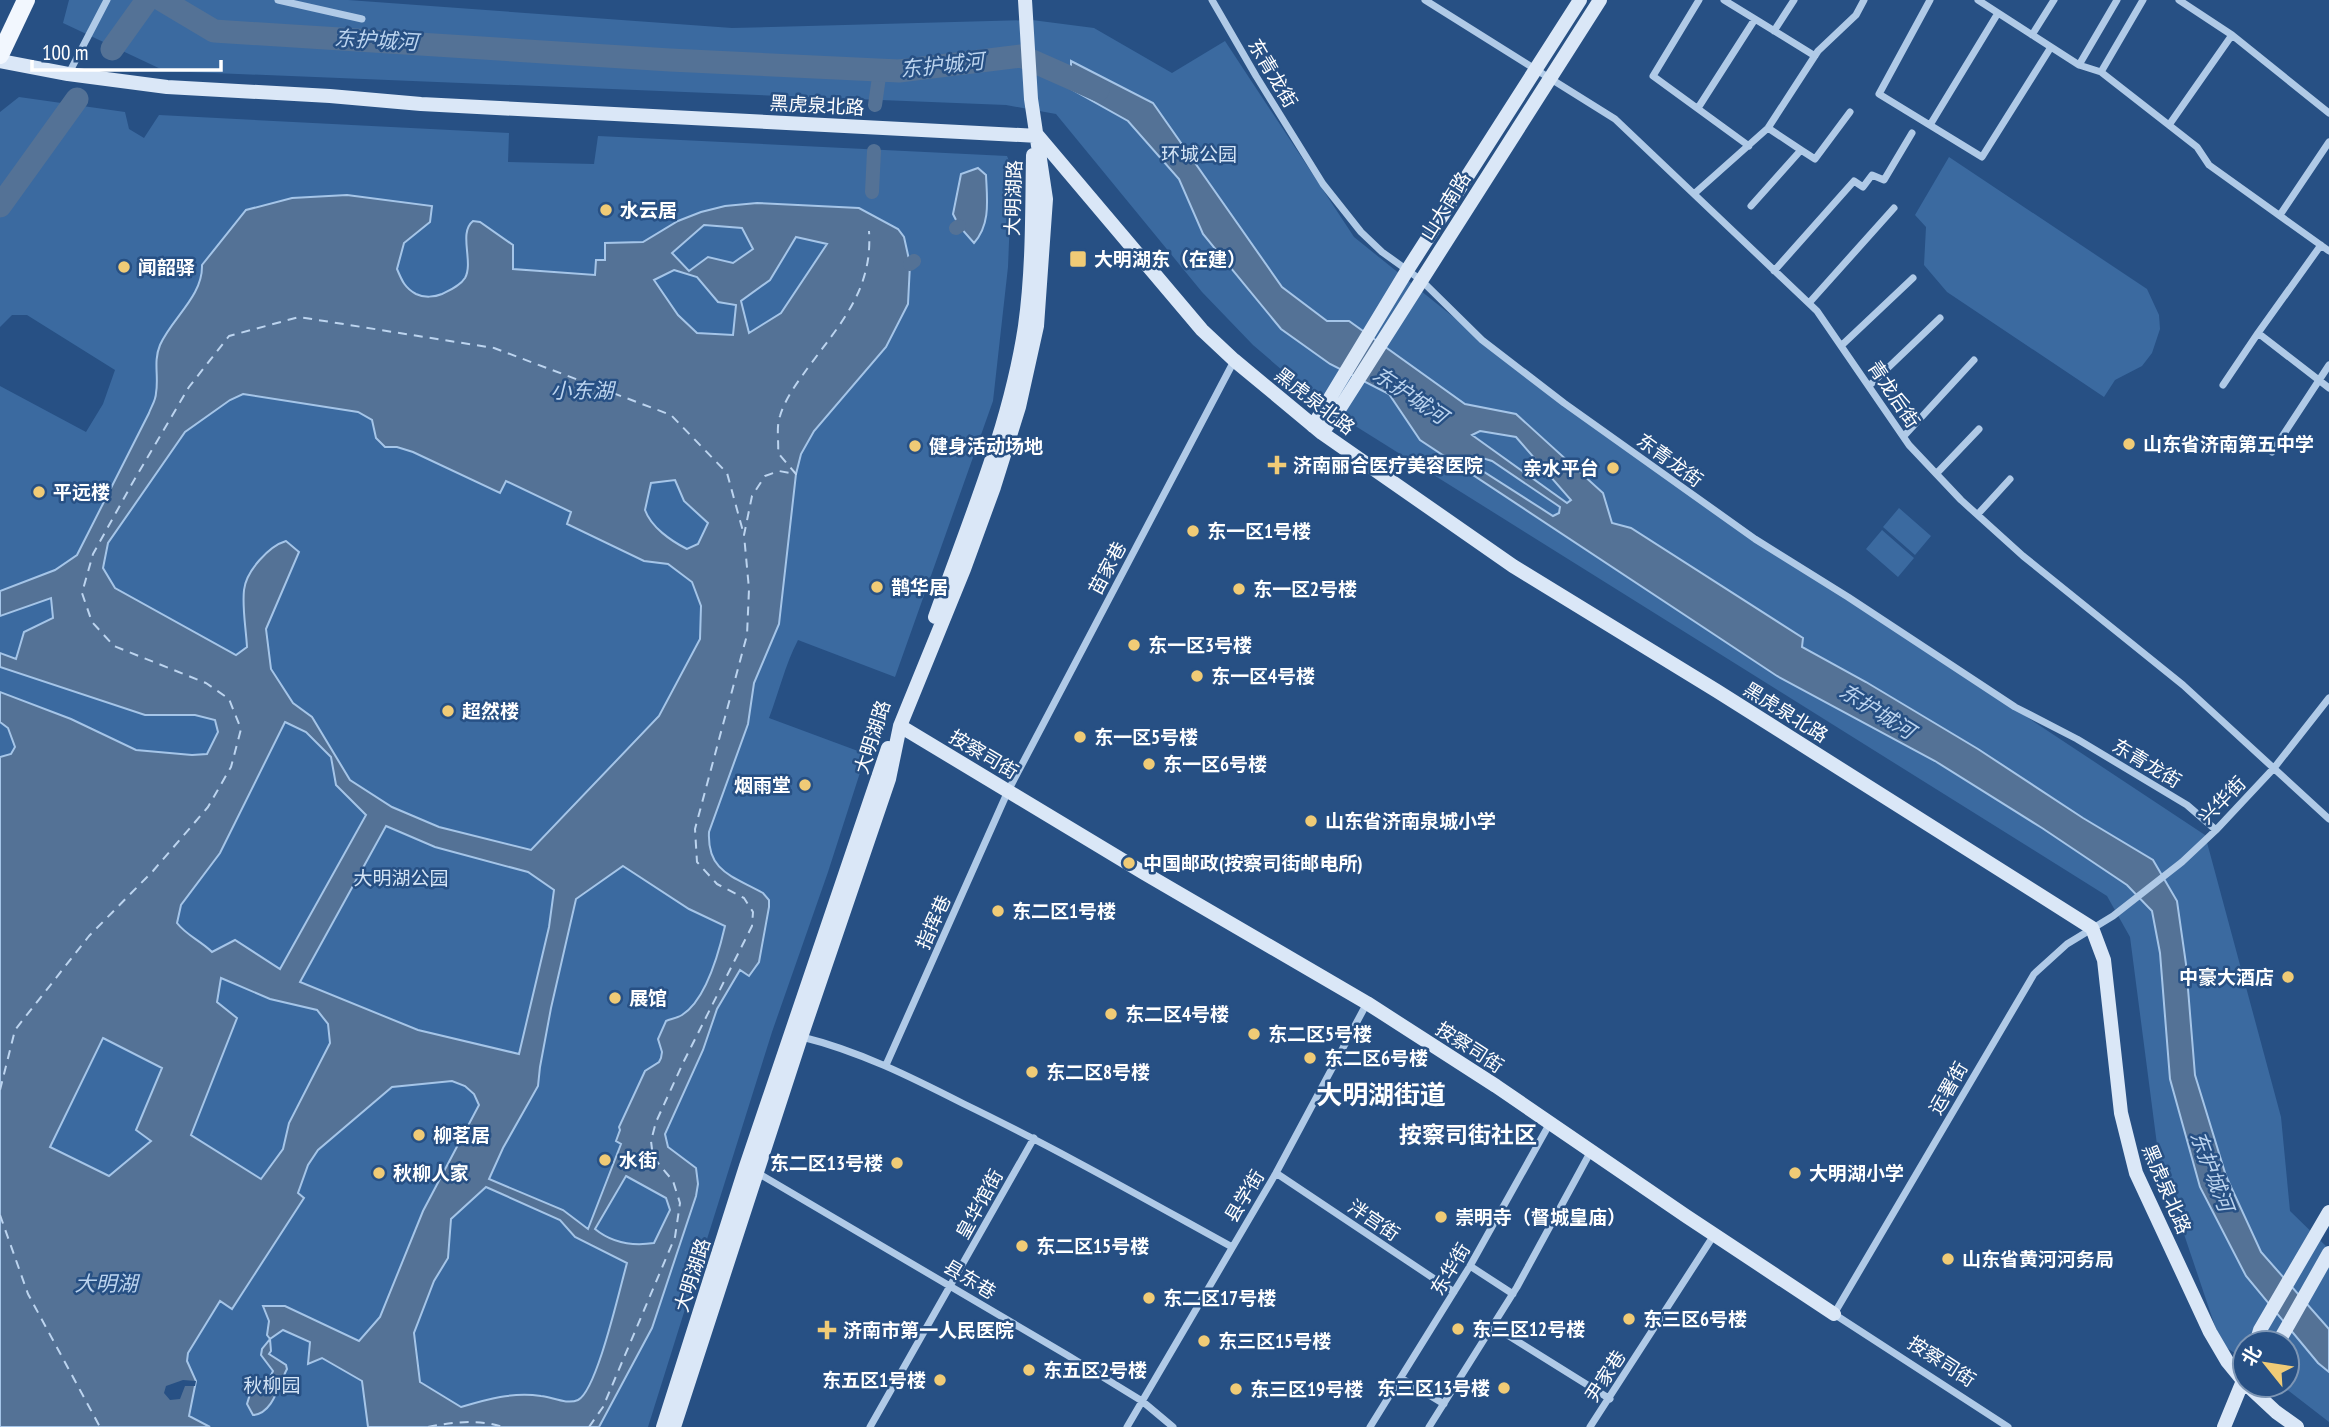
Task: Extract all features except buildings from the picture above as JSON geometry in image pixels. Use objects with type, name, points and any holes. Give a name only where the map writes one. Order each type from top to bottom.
[{"type":"main road","points":[[0,55],[26,0]]},
{"type":"main road","points":[[1025,0],[1031,92],[1038,136]]},
{"type":"main road","name":"山大南路","points":[[1334,404],[1406,272],[1580,0]]},
{"type":"main road","name":"山大南路","points":[[1317,429],[1419,283],[1600,0]]},
{"type":"main road","name":"黑虎泉北路","points":[[0,61],[68,74],[167,87],[421,104],[1038,136],[1202,330],[1317,429],[1513,566],[1717,691],[2092,928],[2104,960],[2121,1114],[2136,1173],[2210,1332],[2231,1365]]},
{"type":"main road","name":"大明湖路","points":[[663,1427],[752,1169],[897,726],[996,447],[1011,397],[1025,325],[1031,244],[1033,154],[1038,136]]},
{"type":"main road","name":"大明湖路","points":[[674,1427],[752,1169],[801,1037],[889,779],[897,726]]},
{"type":"main road","name":"按察司街","points":[[897,726],[1367,1003],[1834,1314]]},
{"type":"main road","points":[[2263,1329],[2326,1218]]},
{"type":"main road","points":[[2286,1329],[2329,1253]]},
{"type":"main road","points":[[2224,1427],[2237,1399]]},
{"type":"main road","name":"黑虎泉北路","points":[[2263,1399],[2297,1427]]},
{"type":"street","points":[[68,74],[107,0]]},
{"type":"street","points":[[278,0],[315,4],[362,19]]},
{"type":"street","name":"东青龙街","points":[[1212,0],[1255,76],[1323,184],[1361,232],[1482,340],[1564,403],[1724,517],[2015,707],[2077,739],[2188,806],[2216,830]]},
{"type":"street","name":"青龙后街","points":[[1425,0],[1615,119],[1817,311],[1904,436],[1978,514],[2023,556],[2183,685],[2329,820]]},
{"type":"street","points":[[1699,0],[1653,76],[1749,146]]},
{"type":"street","points":[[1724,0],[1815,56]]},
{"type":"street","points":[[1774,31],[1794,0]]},
{"type":"street","points":[[1695,194],[1769,128],[1815,56],[1856,15],[1864,0]]},
{"type":"street","points":[[1930,0],[1879,94],[1982,157],[2051,47]]},
{"type":"street","points":[[1978,0],[2079,65],[2101,72],[2197,147],[2209,165],[2329,251]]},
{"type":"street","points":[[2032,35],[2054,0]]},
{"type":"street","points":[[2079,65],[2117,0]]},
{"type":"street","points":[[2101,72],[2143,0]]},
{"type":"street","points":[[2179,0],[2232,35],[2329,113]]},
{"type":"street","points":[[1930,125],[1998,13]]},
{"type":"street","points":[[1698,108],[1755,19]]},
{"type":"street","points":[[2169,125],[2232,35]]},
{"type":"street","points":[[1769,128],[1815,159],[1850,112]]},
{"type":"street","points":[[1774,271],[1854,181],[1863,187],[1872,175],[1884,180],[1912,133]]},
{"type":"street","points":[[2280,215],[2329,142]]},
{"type":"street","points":[[1751,206],[1801,150]]},
{"type":"street","points":[[1809,303],[1894,208]]},
{"type":"street","points":[[2223,385],[2321,245]]},
{"type":"street","points":[[1842,345],[1913,278]]},
{"type":"street","points":[[1870,385],[1940,318]]},
{"type":"street","points":[[2258,333],[2329,388]]},
{"type":"street","name":"苗家巷","points":[[1008,791],[1234,360]]},
{"type":"street","points":[[1904,436],[1974,360]]},
{"type":"street","points":[[2272,452],[2329,365]]},
{"type":"street","points":[[1937,473],[1979,429]]},
{"type":"street","points":[[1978,514],[2010,479]]},
{"type":"street","name":"兴华街","points":[[2122,908],[2182,862],[2216,830],[2274,768],[2329,698]]},
{"type":"street","name":"指挥巷","points":[[886,1065],[1008,791]]},
{"type":"street","name":"运署街","points":[[1834,1314],[2034,974],[2067,944],[2122,908]]},
{"type":"street","name":"县学街","points":[[1127,1427],[1276,1173],[1367,1003]]},
{"type":"street","points":[[801,1037],[836,1045],[886,1065],[1034,1138],[1232,1247]]},
{"type":"street","name":"东华街","points":[[1370,1427],[1470,1266],[1550,1123]]},
{"type":"street","name":"皇华馆街","points":[[870,1427],[1034,1138]]},
{"type":"street","points":[[1429,1427],[1513,1294],[1591,1151]]},
{"type":"street","name":"县东巷","points":[[752,1169],[1142,1401],[1173,1427]]},
{"type":"street","name":"泮宫街","points":[[1276,1173],[1454,1292]]},
{"type":"street","name":"尹家巷","points":[[1590,1427],[1714,1235]]},
{"type":"street","points":[[1470,1266],[1513,1294]]},
{"type":"street","name":"按察司街","points":[[1834,1314],[2008,1427]]},
{"type":"street","points":[[1493,1326],[1610,1399]]},
{"type":"street","points":[[1401,1378],[1444,1404]]},
{"type":"green space","name":"环城公园","points":[[69,0],[348,0],[732,28],[1032,20],[1094,28],[1172,73],[1225,41],[1354,237],[1534,382],[1823,582],[2205,835],[2281,1117],[2290,1211],[2329,1249],[2329,1422],[2299,1399],[2301,1329],[2231,1329],[2231,1351],[2221,1344],[2159,1160],[2130,937],[2107,896],[1325,407],[1253,345],[1202,292],[1056,114],[1006,105],[165,71],[63,23]]},
{"type":"green space","name":"大明湖公园","points":[[19,97],[125,112],[129,129],[144,138],[159,115],[509,133],[508,162],[594,164],[598,136],[1007,156],[1012,168],[1008,267],[993,401],[895,677],[798,640],[769,718],[866,754],[772,1032],[648,1427],[0,1427],[0,386],[86,432],[103,404],[115,370],[27,315],[12,315],[0,327],[0,112]]},
{"type":"green space","points":[[1949,157],[2147,289],[2159,315],[2160,329],[2152,353],[2142,366],[2115,380],[2104,397],[1947,292],[1924,265],[1926,227],[1915,215]]},
{"type":"green space","points":[[1899,508],[1931,536],[1915,555],[1883,527]]},
{"type":"green space","points":[[1882,530],[1914,558],[1898,577],[1866,549]]},
{"type":"water","points":[[1071,61],[1153,103],[1282,287],[1327,321],[1349,321],[1465,404],[1516,414],[1603,493],[1612,523],[1631,528],[1803,638],[1802,647],[1978,749],[2153,860],[2177,901],[2186,964],[2195,1075],[2226,1176],[2261,1252],[2329,1329],[2329,1372],[2301,1342],[2301,1329],[2290,1329],[2246,1276],[2200,1187],[2170,1079],[2160,953],[2152,911],[2127,885],[2042,828],[1935,761],[1777,676],[1420,440],[1389,394],[1330,364],[1281,329],[1203,234],[1179,179],[1128,121],[1071,89]],"holes":[[[1480,431],[1516,437],[1571,500],[1567,503],[1472,435]],[[1479,457],[1492,461],[1560,507],[1559,513],[1553,516],[1478,468],[1473,459]]]},
{"type":"water","points":[[978,168],[986,175],[987,211],[983,228],[974,243],[959,226],[953,214],[961,174]]},
{"type":"water","points":[[347,195],[432,206],[430,222],[404,243],[397,269],[409,289],[429,297],[451,289],[465,278],[468,264],[466,240],[473,221],[480,222],[513,245],[513,269],[595,275],[596,260],[605,260],[605,243],[643,242],[678,221],[701,212],[725,206],[757,203],[859,208],[898,229],[904,237],[910,264],[908,304],[886,347],[814,431],[801,454],[796,474],[779,624],[754,683],[748,724],[709,832],[712,856],[717,864],[732,877],[763,893],[769,900],[769,907],[759,962],[749,976],[740,970],[717,1009],[703,1050],[665,1134],[668,1147],[696,1168],[698,1184],[652,1328],[599,1427],[368,1427],[362,1381],[322,1358],[308,1364],[310,1342],[283,1330],[270,1339],[267,1335],[269,1321],[263,1306],[285,1306],[359,1341],[380,1317],[423,1211],[479,1105],[474,1094],[465,1086],[452,1081],[392,1087],[318,1150],[308,1165],[298,1193],[304,1198],[232,1309],[220,1301],[188,1353],[187,1361],[196,1381],[189,1416],[210,1427],[0,1427],[0,757],[11,754],[15,747],[8,728],[0,722],[0,692],[71,719],[136,750],[207,754],[218,732],[215,720],[195,715],[145,715],[0,667],[0,653],[16,659],[24,632],[53,618],[51,598],[0,616],[0,591],[55,570],[77,555],[156,396],[160,345],[198,287],[202,265],[246,210],[292,198]],"holes":[[[704,225],[742,228],[753,249],[733,263],[708,257],[689,271],[672,253]],[[796,237],[827,244],[781,313],[749,333],[741,301],[770,280]],[[674,270],[697,277],[718,302],[736,305],[733,335],[697,333],[678,315],[654,280]],[[243,394],[358,412],[372,420],[376,438],[385,447],[397,447],[413,452],[500,493],[506,481],[571,512],[567,524],[644,561],[668,564],[692,582],[701,606],[700,639],[659,716],[531,850],[439,827],[392,807],[350,780],[312,717],[293,703],[271,669],[266,629],[299,552],[286,541],[266,554],[249,575],[244,590],[247,647],[236,655],[115,588],[103,568],[108,543],[185,432],[230,400]],[[675,480],[684,501],[708,523],[698,544],[687,549],[662,533],[645,510],[651,483]],[[285,722],[306,732],[331,757],[336,785],[366,815],[280,969],[235,940],[212,952],[177,923],[181,905],[220,853]],[[386,826],[435,847],[528,872],[554,890],[549,927],[519,1054],[418,1030],[300,982]],[[623,866],[689,909],[725,926],[705,987],[682,1015],[666,1021],[658,1039],[661,1058],[645,1071],[619,1127],[616,1141],[621,1144],[588,1229],[563,1210],[489,1179],[538,1086],[576,899]],[[221,978],[270,999],[317,1010],[328,1024],[330,1043],[289,1123],[283,1149],[261,1179],[191,1135],[237,1018],[217,1002]],[[103,1038],[162,1068],[136,1130],[151,1141],[109,1176],[50,1147]],[[626,1176],[666,1198],[670,1210],[654,1243],[631,1244],[609,1238],[595,1229]],[[486,1187],[560,1220],[575,1237],[627,1263],[593,1378],[585,1393],[574,1401],[520,1395],[461,1407],[420,1382],[414,1333],[434,1281],[448,1258],[451,1219]]]},
{"type":"water","points":[[270,1339],[269,1354],[286,1365],[287,1369],[266,1410],[253,1415],[247,1404],[251,1391],[264,1390],[273,1371],[261,1355]]},
{"type":"pier","points":[[183,1380],[196,1381],[195,1386],[185,1386],[180,1399],[170,1400],[164,1393],[166,1386]]},
{"type":"waterway","points":[[112,49],[147,0]]},
{"type":"waterway","name":"东护城河","points":[[162,0],[214,31],[670,60],[899,71],[1021,56],[1098,90]]},
{"type":"waterway","points":[[875,105],[880,70]]},
{"type":"waterway","points":[[0,206],[77,99]]},
{"type":"waterway","points":[[872,192],[874,151]]},
{"type":"waterway","points":[[910,264],[914,261]]},
{"type":"ferry route","points":[[589,1427],[603,1407],[675,1237],[680,1203],[673,1181],[653,1157],[651,1141],[656,1122],[752,926],[753,912],[744,898],[717,884],[697,862],[695,829],[747,635],[749,589],[744,535],[752,496],[765,476],[779,471],[796,474],[778,453],[780,416],[792,391],[842,321],[860,289],[869,252],[869,231]]},
{"type":"ferry route","points":[[0,1090],[15,1030],[89,936],[153,871],[208,807],[231,767],[241,729],[229,699],[206,683],[114,646],[92,622],[82,593],[93,554],[133,482],[189,387],[229,336],[299,317],[494,348],[671,415],[727,473],[744,535]]},
{"type":"ferry route","points":[[0,1215],[28,1294],[100,1427]]},
{"type":"ferry route","points":[[428,1427],[466,1422],[503,1427]]},
{"type":"place","name":"水云居","points":[[606,210]]},
{"type":"place","name":"大明湖东（在建）","points":[[1078,259]]},
{"type":"place","name":"闻韶驿","points":[[124,267]]},
{"type":"place","name":"山东省济南第五中学","points":[[2129,444]]},
{"type":"place","name":"健身活动场地","points":[[915,446]]},
{"type":"place","name":"济南丽合医疗美容医院","points":[[1277,465]]},
{"type":"place","name":"亲水平台","points":[[1613,468]]},
{"type":"place","name":"平远楼","points":[[39,492]]},
{"type":"place","name":"东一区1号楼","points":[[1193,531]]},
{"type":"place","name":"鹊华居","points":[[877,587]]},
{"type":"place","name":"东一区2号楼","points":[[1239,589]]},
{"type":"place","name":"东一区3号楼","points":[[1134,645]]},
{"type":"place","name":"东一区4号楼","points":[[1197,676]]},
{"type":"place","name":"超然楼","points":[[448,711]]},
{"type":"place","name":"东一区5号楼","points":[[1080,737]]},
{"type":"place","name":"东一区6号楼","points":[[1149,764]]},
{"type":"place","name":"烟雨堂","points":[[805,785]]},
{"type":"place","name":"山东省济南泉城小学","points":[[1311,821]]},
{"type":"place","name":"中国邮政(按察司街邮电所)","points":[[1129,863]]},
{"type":"place","name":"东二区1号楼","points":[[998,911]]},
{"type":"place","name":"中豪大酒店","points":[[2288,977]]},
{"type":"place","name":"展馆","points":[[615,998]]},
{"type":"place","name":"东二区4号楼","points":[[1111,1014]]},
{"type":"place","name":"东二区5号楼","points":[[1254,1034]]},
{"type":"place","name":"东二区6号楼","points":[[1310,1058]]},
{"type":"place","name":"东二区8号楼","points":[[1032,1072]]},
{"type":"place","name":"柳茗居","points":[[419,1135]]},
{"type":"place","name":"水街","points":[[605,1160]]},
{"type":"place","name":"东二区13号楼","points":[[897,1163]]},
{"type":"place","name":"秋柳人家","points":[[379,1173]]},
{"type":"place","name":"大明湖小学","points":[[1795,1173]]},
{"type":"place","name":"崇明寺（督城皇庙）","points":[[1441,1217]]},
{"type":"place","name":"东二区15号楼","points":[[1022,1246]]},
{"type":"place","name":"山东省黄河河务局","points":[[1948,1259]]},
{"type":"place","name":"东二区17号楼","points":[[1149,1298]]},
{"type":"place","name":"东三区6号楼","points":[[1629,1319]]},
{"type":"place","name":"东三区12号楼","points":[[1458,1329]]},
{"type":"place","name":"济南市第一人民医院","points":[[827,1330]]},
{"type":"place","name":"东三区15号楼","points":[[1204,1341]]},
{"type":"place","name":"东五区2号楼","points":[[1029,1370]]},
{"type":"place","name":"东五区1号楼","points":[[940,1380]]},
{"type":"place","name":"东三区13号楼","points":[[1504,1388]]},
{"type":"place","name":"东三区19号楼","points":[[1236,1389]]},
{"type":"district","name":"大明湖街道","points":[[1381,1094]]},
{"type":"district","name":"按察司街社区","points":[[1468,1134]]},
{"type":"water label","name":"小东湖","points":[[582,390]]},
{"type":"water label","name":"大明湖","points":[[106,1283]]},
{"type":"park label","name":"秋柳园","points":[[272,1385]]}]
